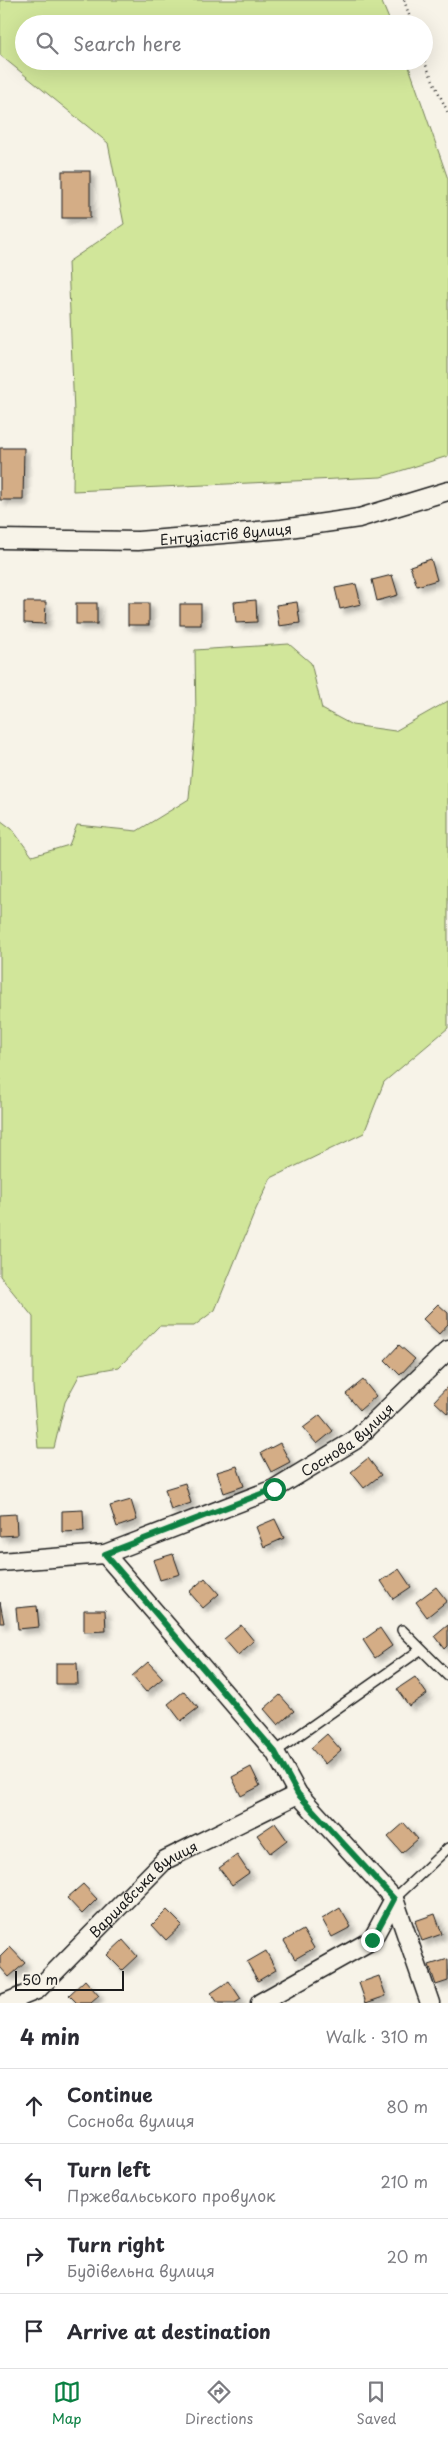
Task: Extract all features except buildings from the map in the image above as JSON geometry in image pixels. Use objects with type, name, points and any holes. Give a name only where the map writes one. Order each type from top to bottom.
[{"type":"street","name":"Ентузіастів вулиця","points":[[0,539],[138,541],[282,529],[359,518],[448,491]]},
{"type":"street","name":"Соснова вулиця","points":[[0,1562],[105,1554],[274,1489],[355,1440],[448,1350]]},
{"type":"street","points":[[105,1554],[275,1752],[298,1794],[394,1899],[430,2003]]},
{"type":"street","name":"Варшавська вулиця","points":[[4,2003],[37,1990],[165,1860],[298,1794]]},
{"type":"street","points":[[260,2003],[372,1940],[394,1899]]},
{"type":"lane","points":[[402,1630],[448,1676]]},
{"type":"lane","points":[[275,1752],[420,1650]]},
{"type":"lane","points":[[394,1899],[448,1848]]},
{"type":"path","points":[[404,0],[409,15]]},
{"type":"path","points":[[428,70],[448,114]]},
{"type":"green space","points":[[0,0],[381,0],[387,15],[15,15],[15,67],[0,55]]},
{"type":"green space","points":[[18,70],[410,70],[448,179],[448,456],[381,477],[73,491],[74,413],[68,262],[124,224],[108,143]]},
{"type":"green space","points":[[289,644],[311,663],[322,709],[352,725],[395,731],[448,701],[448,1028],[384,1082],[364,1133],[271,1178],[256,1209],[215,1310],[194,1326],[159,1326],[119,1367],[80,1374],[65,1402],[54,1448],[38,1448],[33,1387],[33,1317],[0,1276],[0,820],[12,829],[32,856],[69,845],[77,825],[137,831],[189,799],[196,721],[195,650]]},
{"type":"route","points":[[274,1489],[105,1554],[275,1752],[298,1794],[394,1899],[372,1940]]}]
